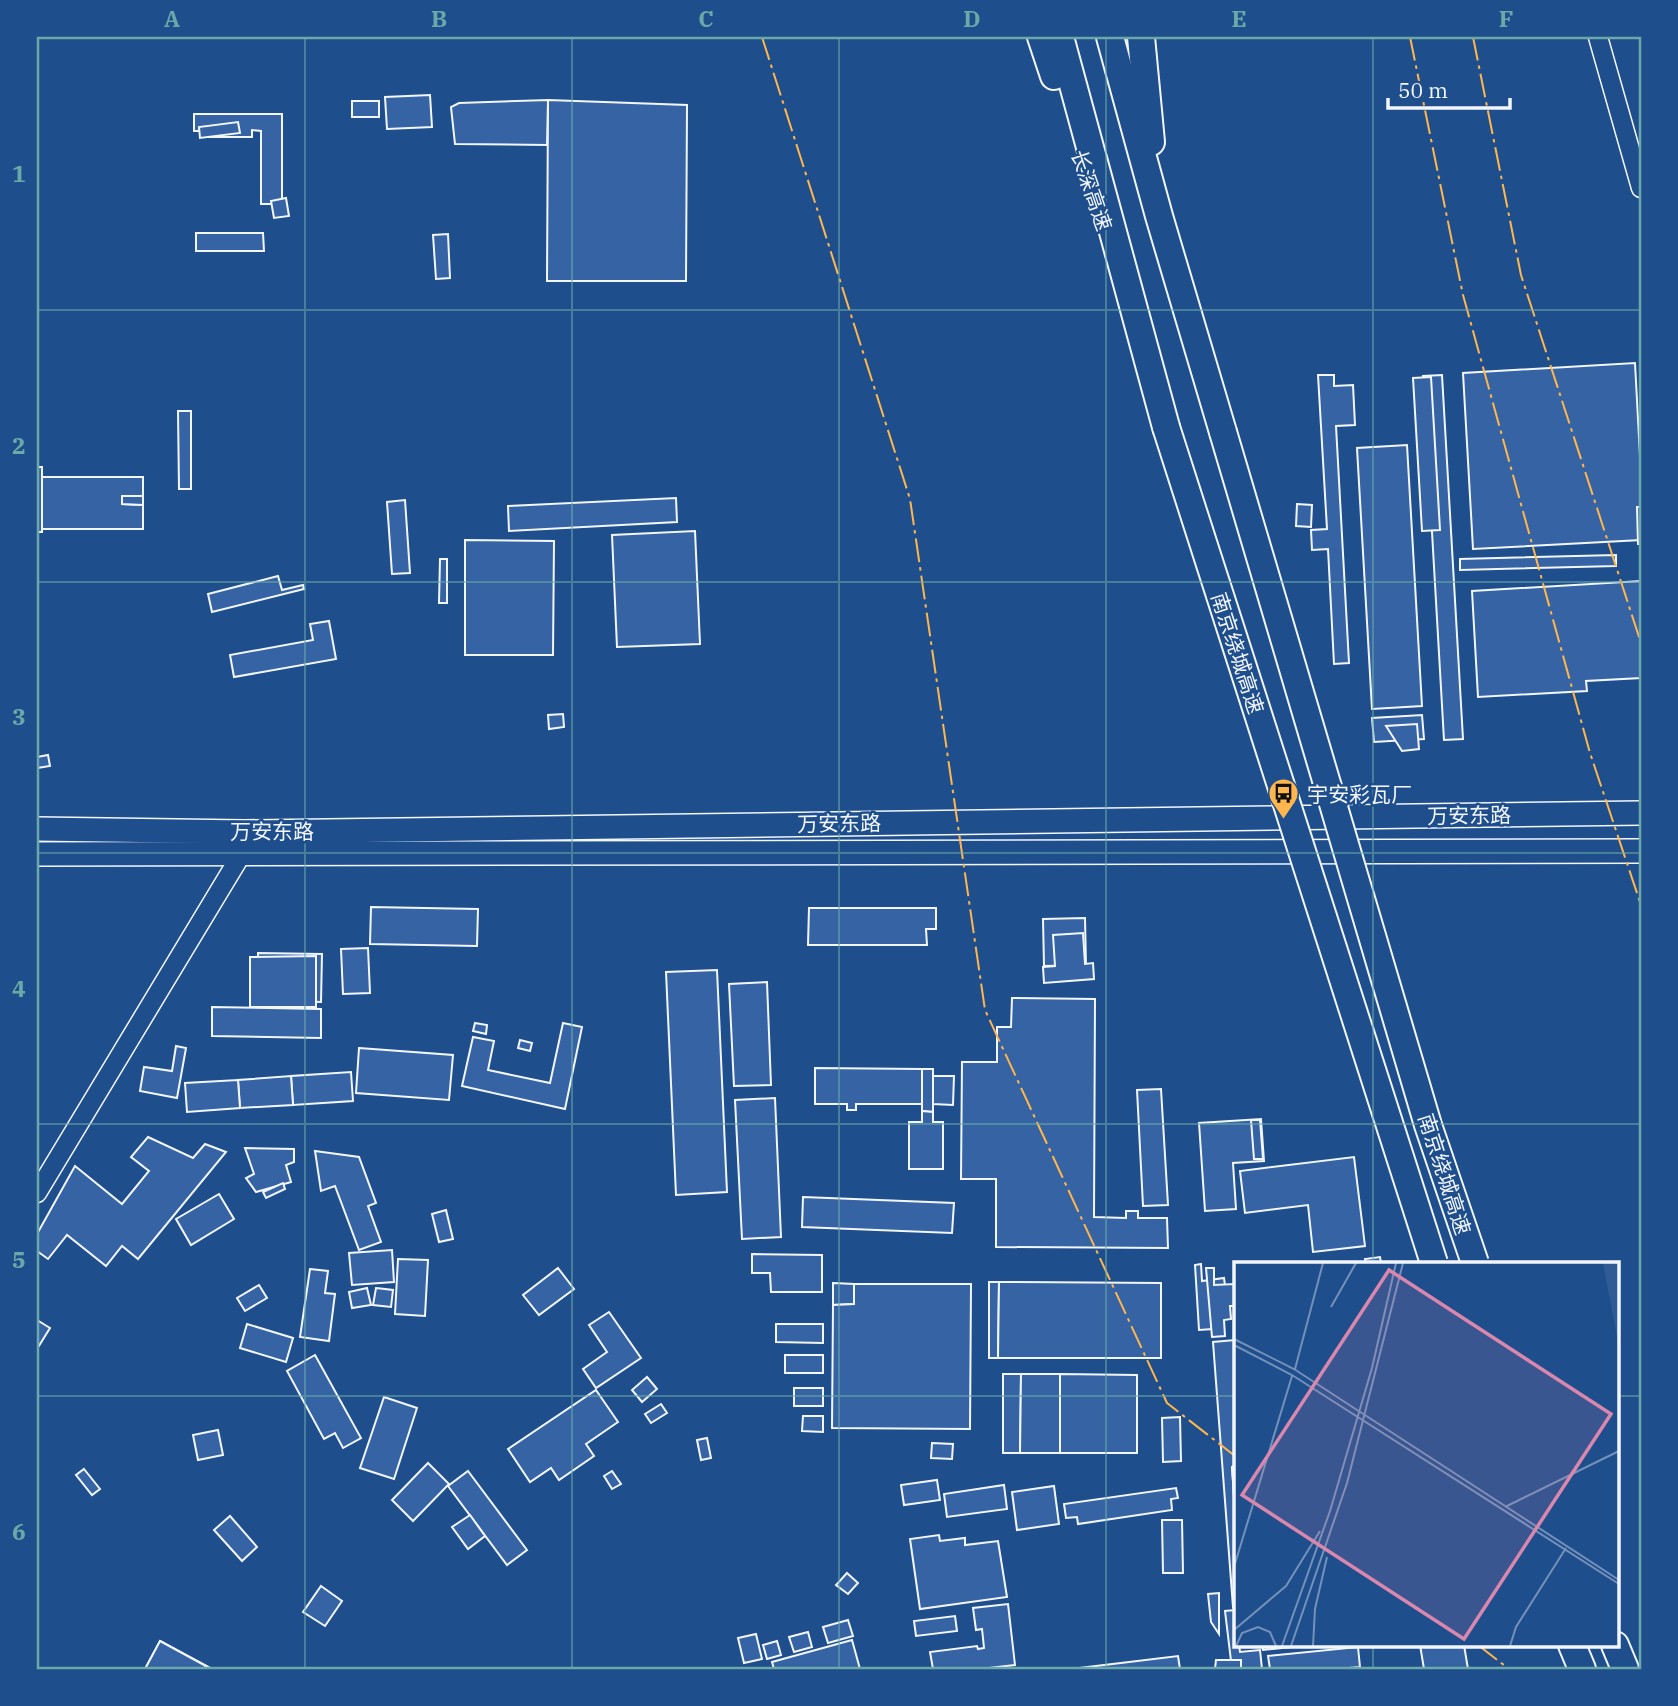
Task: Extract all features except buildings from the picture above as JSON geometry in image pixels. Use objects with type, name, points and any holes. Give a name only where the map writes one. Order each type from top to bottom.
[{"type":"highway","name":"长深高速","points":[[1041,37],[1143,343]]},
{"type":"highway","name":"南京绕城高速","points":[[1060,37],[1166,427],[1434,1262]]},
{"type":"highway","name":"南京绕城高速","points":[[1110,37],[1159,216],[1424,1112],[1475,1262]]},
{"type":"highway","points":[[1141,37],[1159,216]]},
{"type":"highway","points":[[1572,1646],[1581,1669]]},
{"type":"highway","points":[[1615,1646],[1625,1669]]},
{"type":"main road","name":"万安东路","points":[[37,828],[244,832],[1641,813]]},
{"type":"main road","name":"万安东路","points":[[37,854],[1641,851]]},
{"type":"street","points":[[1598,37],[1641,188]]},
{"type":"street","points":[[37,1193],[241,855],[244,832]]},
{"type":"power","points":[[762,37],[910,499],[985,1010],[1167,1403],[1234,1455]]},
{"type":"power","points":[[1410,37],[1463,295],[1590,753],[1641,905]]},
{"type":"power","points":[[1473,37],[1521,275],[1641,643]]},
{"type":"power","points":[[1479,1646],[1509,1669]]},
{"type":"place","name":"宇安彩瓦厂","points":[[1284,821]]}]
